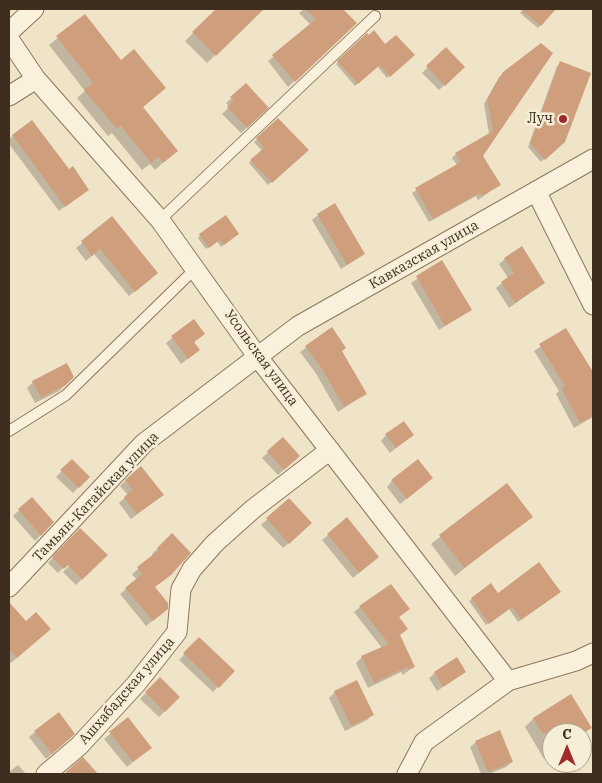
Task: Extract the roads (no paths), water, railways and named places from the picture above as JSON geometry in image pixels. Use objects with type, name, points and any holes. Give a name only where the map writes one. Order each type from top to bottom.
[{"type":"street","points":[[9,32],[34,9]]},
{"type":"street","name":"Усольская улица","points":[[9,39],[36,79],[160,220],[258,356],[508,681]]},
{"type":"street","points":[[9,96],[36,79]]},
{"type":"street","name":"Кавказская улица","points":[[258,356],[298,326],[593,158]]},
{"type":"street","points":[[536,191],[593,305]]},
{"type":"street","name":"Тамьян-Катайская улица","points":[[9,587],[144,443],[258,356]]},
{"type":"street","name":"Ашхабадская улица","points":[[46,774],[79,746],[136,684],[177,632],[182,589],[197,562],[253,509],[330,450]]},
{"type":"street","points":[[407,774],[424,742],[508,681],[576,661],[593,653]]},
{"type":"lane","points":[[160,220],[375,16]]},
{"type":"lane","points":[[9,431],[66,394],[196,268]]},
{"type":"place","name":"Луч","points":[[563,119]]}]
